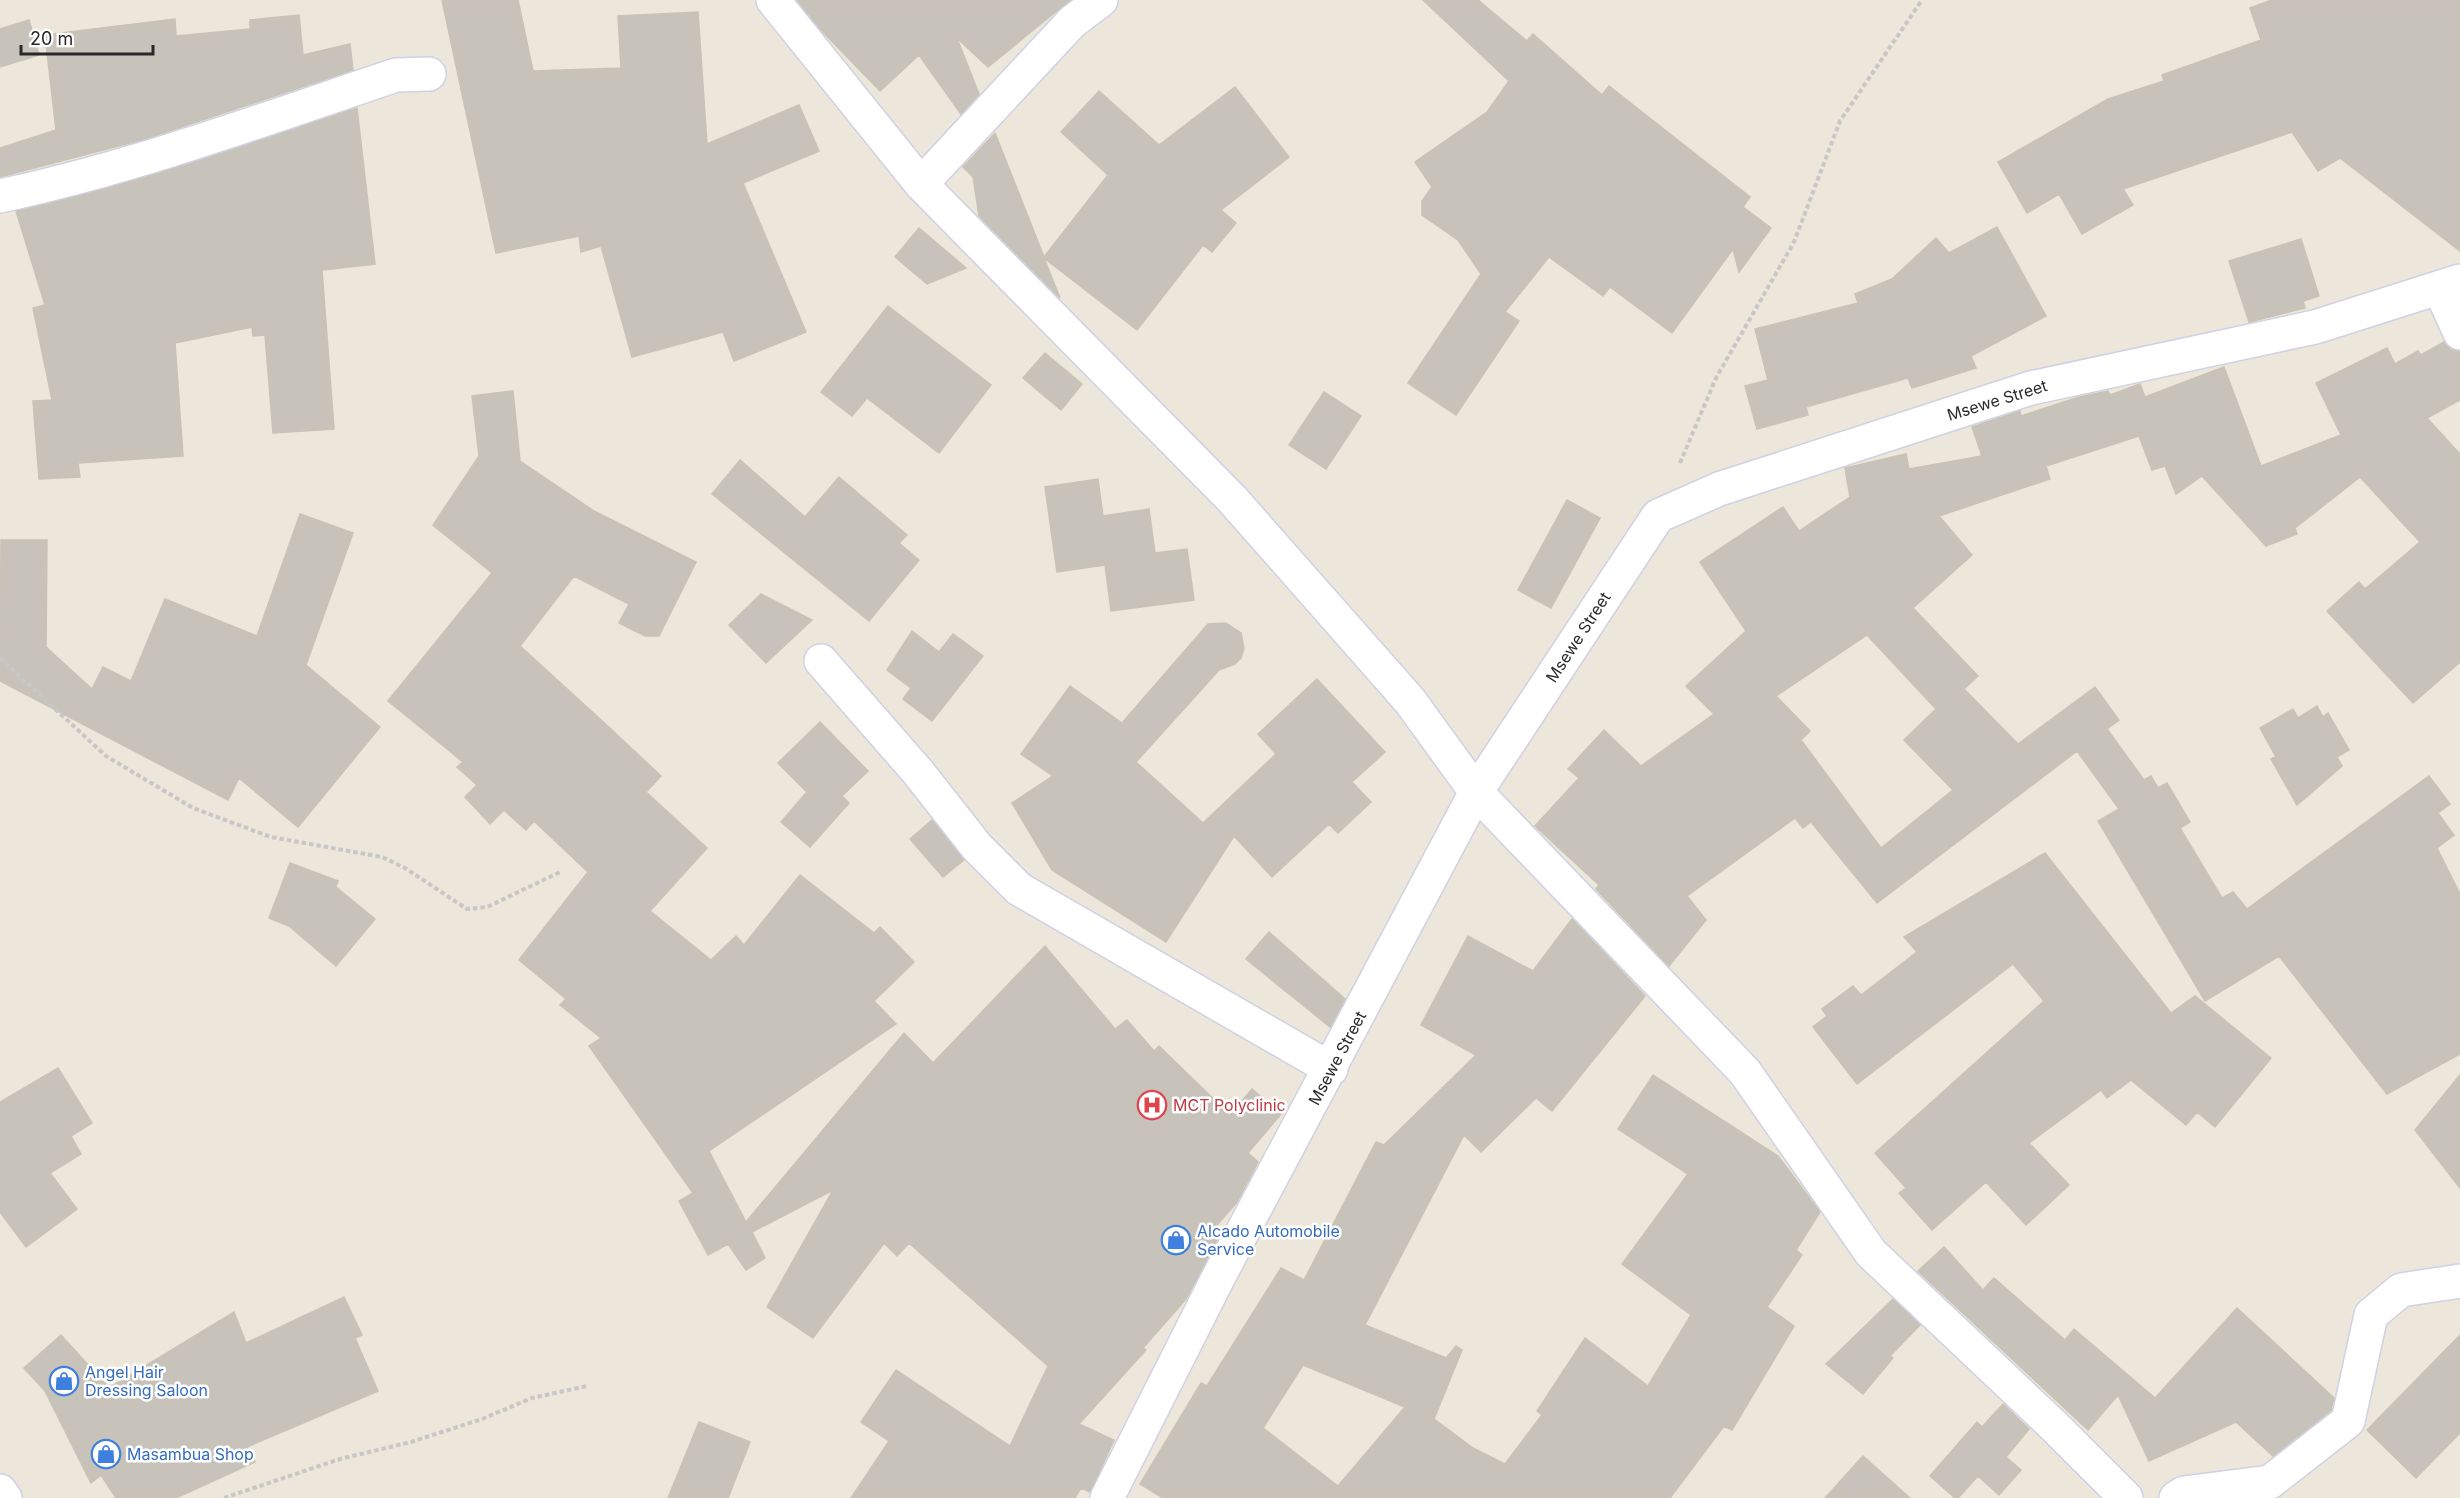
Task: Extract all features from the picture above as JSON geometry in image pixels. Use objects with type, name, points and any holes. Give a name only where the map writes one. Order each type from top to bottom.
[{"type":"street","points":[[773,0],[921,184],[1232,499],[1410,701],[1476,792],[1745,1072],[1871,1253],[2053,1425],[2126,1498]]},
{"type":"street","points":[[921,184],[1072,22],[1101,0]]},
{"type":"street","points":[[0,196],[55,184],[166,152],[396,75],[429,74]]},
{"type":"street","points":[[2450,285],[2460,333]]},
{"type":"street","name":"Msewe Street","points":[[1107,1498],[1218,1278],[1331,1069],[1476,792],[1658,516],[1719,489],[2031,388],[2315,327],[2450,285]]},
{"type":"street","points":[[821,661],[918,772],[977,848],[1019,889],[1331,1069]]},
{"type":"street","points":[[2176,1498],[2184,1493],[2270,1482],[2348,1421],[2371,1315],[2401,1290],[2460,1281]]},
{"type":"street","points":[[0,1491],[5,1498]]},
{"type":"path","points":[[1658,516],[1716,378],[1794,242],[1840,121],[1922,0]]},
{"type":"path","points":[[0,658],[106,756],[134,775],[204,812],[271,837],[382,857],[405,868],[467,909],[487,907],[560,872]]},
{"type":"path","points":[[224,1498],[340,1459],[411,1442],[482,1419],[532,1398],[587,1386]]},
{"type":"building","points":[[442,0],[518,0],[533,71],[621,68],[618,16],[698,12],[707,144],[799,105],[819,151],[743,183],[806,332],[734,361],[723,332],[632,357],[601,246],[581,252],[579,236],[496,253]]},
{"type":"building","points":[[797,0],[1070,0],[988,67],[957,38],[979,94],[961,114],[919,55],[880,91],[822,31]]},
{"type":"building","points":[[1423,0],[1478,0],[1527,41],[1533,34],[1602,95],[1609,86],[1750,197],[1743,207],[1771,228],[1739,272],[1733,249],[1672,333],[1610,287],[1603,296],[1549,257],[1505,312],[1519,321],[1456,415],[1408,383],[1481,274],[1458,240],[1422,215],[1422,201],[1432,187],[1415,162],[1487,112],[1509,81]]},
{"type":"building","points":[[2272,0],[2460,0],[2460,251],[2340,158],[2318,171],[2292,132],[2123,189],[2133,205],[2082,234],[2059,194],[2027,213],[1998,162],[2108,99],[2164,81],[2162,75],[2261,40],[2250,8]]},
{"type":"building","points":[[299,15],[303,55],[350,44],[353,70],[145,139],[0,177],[0,148],[56,130],[45,35],[175,19],[176,36],[250,29],[250,20]]},
{"type":"building","points":[[29,20],[39,55],[0,67],[0,29]]},
{"type":"building","points":[[1235,87],[1289,157],[1221,210],[1236,223],[1212,252],[1203,245],[1137,330],[1044,258],[1060,298],[979,216],[973,177],[963,167],[995,133],[1044,257],[1108,175],[1061,132],[1099,91],[1159,145]]},
{"type":"building","points":[[357,108],[375,264],[322,270],[334,429],[273,433],[265,335],[253,336],[252,327],[175,343],[183,456],[78,463],[80,477],[39,479],[33,401],[52,400],[33,308],[45,305],[16,211],[156,174]]},
{"type":"building","points":[[1997,227],[2046,316],[1971,356],[1976,368],[1912,388],[1908,378],[1806,407],[1808,415],[1757,429],[1745,386],[1768,380],[1755,329],[1858,303],[1855,294],[1892,279],[1936,238],[1949,253]]},
{"type":"building","points":[[919,228],[966,268],[927,284],[895,257]]},
{"type":"building","points":[[2301,239],[2319,296],[2303,301],[2305,308],[2249,322],[2229,261]]},
{"type":"building","points":[[888,306],[991,385],[939,453],[867,398],[852,416],[821,392]]},
{"type":"building","points":[[2444,342],[2450,349],[2460,351],[2460,400],[2427,418],[2460,454],[2460,662],[2413,703],[2327,611],[2359,582],[2365,589],[2420,542],[2360,477],[2295,528],[2297,534],[2266,546],[2202,476],[2176,494],[2165,466],[2152,470],[2139,436],[2046,466],[2050,479],[1939,516],[1972,555],[1913,608],[1978,676],[1964,689],[2018,744],[2095,687],[2119,720],[2107,729],[2144,780],[2151,776],[2158,788],[2167,783],[2190,822],[2180,828],[2222,898],[2233,892],[2247,909],[2429,776],[2450,804],[2438,813],[2454,835],[2437,848],[2460,894],[2460,1054],[2387,1094],[2279,956],[2205,1001],[2098,821],[2119,809],[2077,751],[1877,903],[1811,822],[1803,828],[1795,818],[1687,896],[1706,920],[1669,966],[1596,889],[1599,885],[1535,826],[1579,778],[1568,769],[1604,730],[1641,766],[1714,714],[1686,686],[1746,631],[1700,562],[1783,507],[1799,531],[1850,497],[1845,468],[1906,454],[1909,469],[1982,456],[1972,427],[2020,411],[2021,416],[2079,397],[2108,391],[2110,395],[2140,384],[2145,397],[2224,367],[2261,466],[2341,435],[2316,383],[2387,348],[2395,364],[2418,351],[2421,355]],"holes":[[[1867,635],[1936,709],[1904,740],[1953,790],[1881,848],[1801,740],[1810,731],[1776,696]]]},
{"type":"building","points":[[1045,353],[1082,384],[1061,410],[1023,378]]},
{"type":"building","points":[[513,391],[520,461],[594,511],[696,562],[659,636],[645,636],[619,623],[629,604],[574,576],[520,646],[613,731],[610,736],[614,732],[661,776],[646,792],[707,848],[650,911],[711,960],[736,936],[744,945],[800,875],[874,933],[880,927],[914,962],[874,1001],[896,1024],[709,1151],[746,1222],[904,1033],[933,1063],[1045,946],[1115,1029],[1127,1020],[1154,1051],[1159,1046],[1230,1115],[1252,1089],[1281,1114],[1248,1153],[1258,1162],[1237,1202],[1211,1232],[1219,1236],[1186,1299],[1143,1348],[1146,1350],[1079,1424],[1114,1440],[1090,1492],[1081,1488],[1075,1498],[851,1498],[889,1441],[861,1422],[896,1370],[1010,1446],[1048,1366],[909,1243],[897,1256],[884,1243],[813,1338],[767,1307],[833,1190],[752,1232],[765,1258],[746,1270],[728,1244],[708,1255],[679,1201],[693,1193],[589,1046],[601,1038],[560,1005],[566,999],[519,960],[588,872],[534,821],[526,830],[504,810],[490,824],[465,797],[477,785],[457,767],[463,762],[388,701],[492,573],[433,525],[479,456],[472,396]]},
{"type":"building","points":[[1324,392],[1361,416],[1326,469],[1289,445]]},
{"type":"building","points":[[740,460],[805,517],[839,477],[907,535],[899,543],[919,560],[869,621],[712,494]]},
{"type":"building","points":[[1098,479],[1103,516],[1149,509],[1155,553],[1187,549],[1194,600],[1111,611],[1105,565],[1057,572],[1045,487]]},
{"type":"building","points":[[1567,500],[1600,518],[1551,608],[1518,590]]},
{"type":"building","points":[[300,514],[353,533],[306,665],[380,727],[298,827],[239,778],[228,800],[0,681],[1,540],[47,540],[46,647],[92,689],[103,667],[131,681],[165,599],[257,636]]},
{"type":"building","points":[[761,594],[812,620],[766,663],[729,625]]},
{"type":"building","points":[[1226,623],[1241,633],[1244,649],[1241,658],[1235,664],[1219,670],[1136,762],[1203,823],[1276,754],[1258,734],[1317,679],[1385,752],[1352,782],[1371,802],[1338,833],[1329,824],[1272,877],[1234,836],[1166,942],[1052,870],[1012,803],[1053,776],[1021,754],[1070,686],[1122,723],[1208,624]]},
{"type":"building","points":[[912,631],[939,652],[953,634],[983,656],[932,721],[903,699],[911,688],[887,670]]},
{"type":"building","points":[[2317,706],[2323,717],[2328,713],[2349,750],[2337,757],[2342,766],[2297,805],[2271,759],[2276,757],[2260,728],[2293,709],[2298,718]]},
{"type":"building","points":[[820,722],[868,771],[842,796],[849,803],[810,847],[781,822],[807,792],[778,763]]},
{"type":"building","points":[[932,820],[964,860],[943,877],[910,839]]},
{"type":"building","points":[[2045,853],[2171,1013],[2195,996],[2271,1058],[2215,1127],[2197,1112],[2186,1125],[2131,1080],[2107,1098],[2101,1090],[2029,1143],[2069,1185],[2026,1225],[1986,1182],[1932,1230],[1899,1193],[1906,1188],[1875,1153],[2044,1001],[2013,964],[1857,1084],[1813,1027],[1827,1016],[1822,1009],[1853,986],[1861,995],[1917,952],[1904,937]]},
{"type":"building","points":[[290,863],[338,881],[336,887],[375,919],[336,966],[289,926],[269,918]]},
{"type":"building","points":[[1572,919],[1645,996],[1552,1111],[1536,1098],[1481,1152],[1464,1135],[1365,1325],[1446,1358],[1456,1346],[1462,1350],[1434,1419],[1473,1448],[1505,1464],[1542,1415],[1537,1411],[1585,1338],[1648,1386],[1691,1315],[1622,1264],[1688,1174],[1618,1129],[1653,1075],[1778,1156],[1820,1212],[1796,1250],[1802,1255],[1767,1307],[1794,1326],[1732,1430],[1724,1426],[1670,1498],[1163,1498],[1140,1484],[1201,1383],[1207,1386],[1281,1268],[1304,1280],[1376,1142],[1384,1145],[1476,1055],[1421,1025],[1468,936],[1533,971]],"holes":[[[1303,1365],[1405,1407],[1338,1486],[1263,1428]]]},
{"type":"building","points":[[1269,932],[1345,999],[1330,1027],[1246,959]]},
{"type":"building","points":[[58,1068],[92,1123],[71,1136],[81,1154],[50,1173],[77,1209],[26,1247],[0,1212],[0,1102]]},
{"type":"building","points":[[2460,1075],[2460,1188],[2415,1130]]},
{"type":"building","points":[[1944,1247],[1983,1290],[1994,1278],[2065,1340],[2074,1329],[2155,1398],[2237,1308],[2334,1398],[2331,1410],[2273,1456],[2236,1422],[2149,1461],[2118,1395],[2088,1430],[1918,1271]]},
{"type":"building","points":[[344,1297],[362,1335],[355,1338],[378,1391],[247,1447],[255,1462],[176,1498],[116,1498],[101,1475],[91,1483],[45,1391],[24,1368],[61,1335],[109,1388],[234,1312],[246,1343]]},
{"type":"building","points":[[1893,1299],[1920,1325],[1890,1356],[1893,1358],[1863,1394],[1826,1364]]},
{"type":"building","points":[[2460,1335],[2460,1433],[2416,1478],[2367,1430]]},
{"type":"building","points":[[2003,1404],[2029,1429],[2006,1457],[2021,1470],[1999,1495],[1978,1476],[1958,1498],[1955,1498],[1930,1476],[1977,1422],[1982,1427]]},
{"type":"building","points":[[699,1422],[750,1442],[728,1498],[668,1498]]},
{"type":"building","points":[[1863,1456],[1910,1498],[1825,1498]]},
{"type":"place","name":"MCT Polyclinic","points":[[1152,1105]]},
{"type":"place","name":"Alcado Automobile Service","points":[[1176,1240]]},
{"type":"place","name":"Angel Hair Dressing Saloon","points":[[64,1381]]},
{"type":"place","name":"Masambua Shop","points":[[106,1454]]}]
